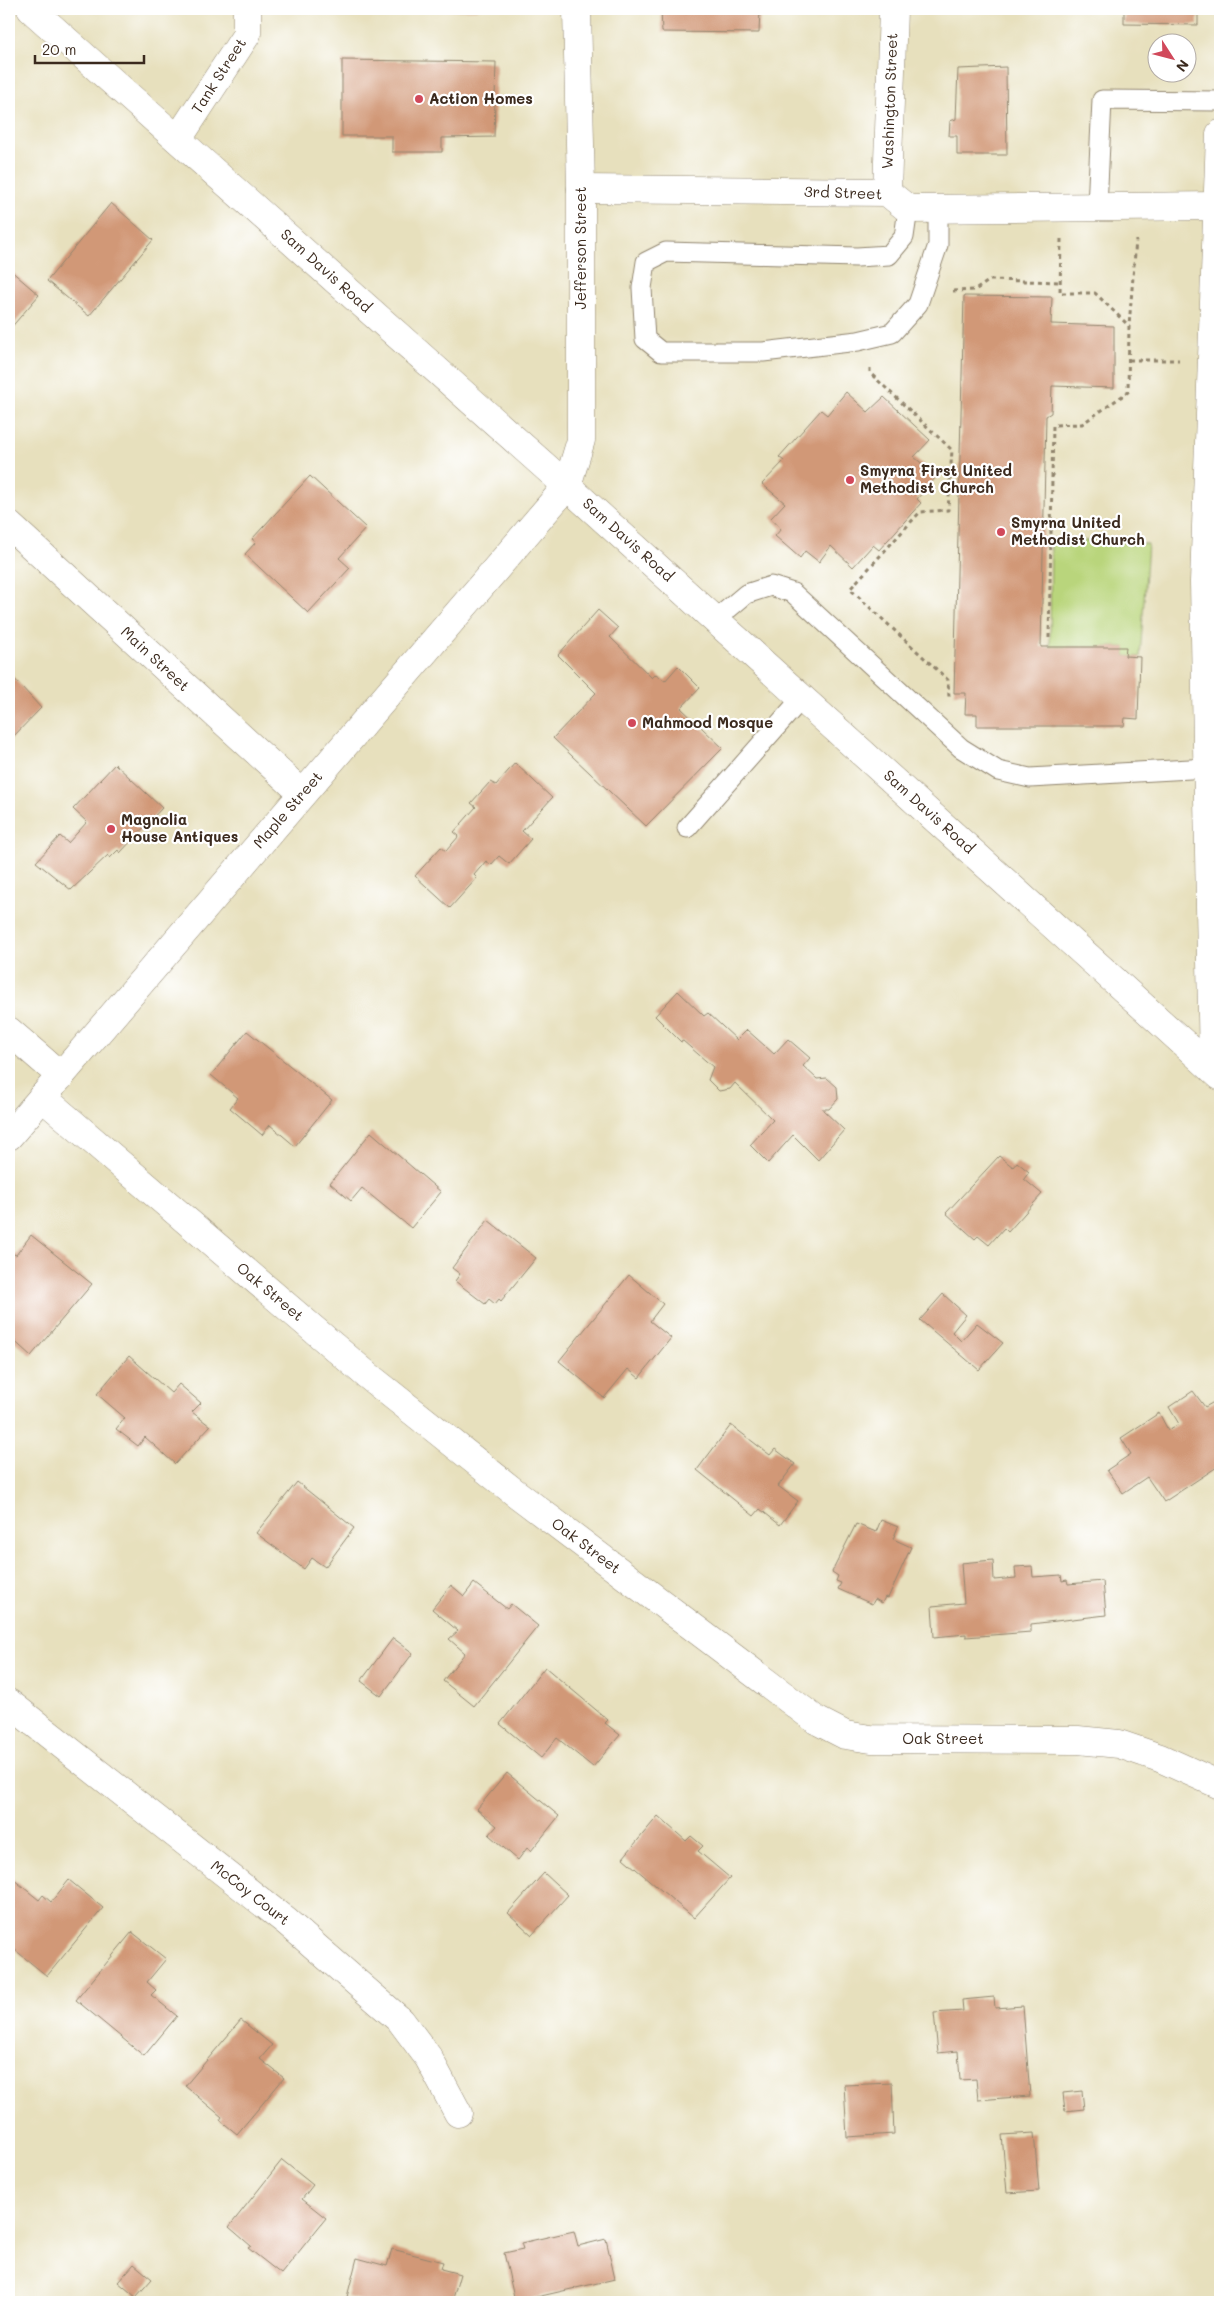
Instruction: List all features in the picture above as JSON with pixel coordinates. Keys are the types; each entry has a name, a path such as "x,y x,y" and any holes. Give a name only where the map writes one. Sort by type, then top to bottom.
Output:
{"street":[{"name":"Sam Davis Road","path":"31,9 567,486 1217,1072"},
{"name":"Tank Street","path":"178,139 247,34 248,9"},
{"name":"Jefferson Street","path":"567,486 581,440 581,189 577,9"},
{"name":"Washington Street","path":"887,192 893,9"},
{"path":"1217,1072 1208,768 1212,582 1212,361 1219,206 1220,134"},
{"name":"3rd Street","path":"581,189 887,192 908,209"},
{"path":"908,209 1219,206"},
{"name":"Maple Street","path":"9,1136 567,486"},
{"name":"Main Street","path":"9,524 302,793"},
{"path":"9,1031 61,1076"},
{"name":"Oak Street","path":"42,1097 367,1375 513,1490 816,1720 845,1735 871,1739 1078,1740 1119,1744 1160,1758 1220,1785"},
{"name":"McCoy Court","path":"9,1703 287,1922 401,2021 428,2057 458,2113"}],"lane":[{"path":"1097,207 1102,100 1220,100"},
{"path":"908,209 904,237 889,255 847,256 666,252 646,262 642,288 645,339 661,352 763,352 858,341 892,333 918,304 938,245 938,208"},
{"path":"715,620 746,594 771,586 793,593 961,748 998,771 1030,778 1208,768"},
{"path":"687,828 802,698"}],"path":[{"path":"1049,638 1053,425 1082,424 1128,392 1129,326 1138,207"},
{"path":"1062,208 1060,293 1095,293 1129,326"},
{"path":"922,292 975,290 990,280 1060,282"},
{"path":"875,337 870,373 952,450 948,510 920,512 850,589 948,680 951,738"},
{"path":"1129,360 1212,361"}],"green space":[{"path":"1051,539 1148,544 1140,657 1125,656 1125,647 1050,647"}],"building":[{"path":"347,9 477,9 477,10 347,11"},
{"path":"661,9 760,9 759,33 662,32"},
{"path":"1124,9 1198,9 1198,25 1124,24"},
{"name":"Action Homes","path":"342,60 496,62 494,137 442,138 442,152 392,152 392,136 342,136"},
{"path":"1006,67 1007,155 957,155 957,136 949,136 950,121 956,119 958,69"},
{"path":"111,203 153,240 89,316 47,281"},
{"path":"9,269 39,295 9,330"},
{"name":"Smyrna United Methodist Church","path":"964,296 1052,297 1051,324 1114,326 1114,388 1052,386 1051,413 1046,416 1041,647 1126,647 1125,656 1140,657 1138,719 1125,718 1124,726 977,726 977,714 965,714 966,693 954,693"},
{"name":"Smyrna First United Methodist Church","path":"846,392 868,412 884,397 930,440 914,457 937,476 917,499 921,503 879,550 873,545 853,567 831,546 819,562 805,551 800,558 775,536 781,529 771,518 785,503 762,484 784,461 779,457 821,410 827,415"},
{"path":"310,476 366,528 339,558 350,568 308,613 245,554 256,542 252,539"},
{"name":"Mahmood Mosque","path":"598,610 618,628 610,637 652,678 656,674 665,681 678,666 700,688 681,708 723,748 646,826 553,738 596,693 558,655"},
{"path":"11,675 41,708 9,741 9,677"},
{"path":"515,763 552,798 522,831 531,839 509,864 499,856 491,865 486,861 474,875 477,878 450,908 415,876 441,847 446,851 459,836 454,832 476,807 471,803 490,782 496,785"},
{"name":"Magnolia House Antiques","path":"115,764 162,808 120,853 118,850 110,858 108,855 71,890 36,862 60,836 68,843 87,822 73,809"},
{"path":"678,991 704,1016 708,1013 737,1040 747,1030 774,1054 788,1039 810,1058 803,1066 817,1079 827,1078 837,1087 838,1099 829,1109 822,1109 844,1130 818,1160 793,1135 768,1163 750,1145 773,1120 735,1083 730,1089 719,1091 708,1080 713,1067 683,1041 681,1042 655,1016"},
{"path":"247,1031 332,1100 295,1146 270,1125 262,1135 230,1108 238,1098 211,1075"},
{"path":"371,1132 441,1192 411,1228 362,1188 351,1201 330,1183"},
{"path":"999,1156 1013,1167 1017,1162 1029,1172 1024,1179 1042,1194 1008,1232 1004,1228 989,1245 978,1236 975,1239 946,1213"},
{"path":"488,1220 536,1258 501,1301 499,1299 495,1304 489,1299 485,1304 455,1281 460,1274 452,1268"},
{"path":"31,1235 92,1284 31,1356 9,1336 9,1252 16,1255"},
{"path":"629,1275 663,1304 650,1321 671,1338 639,1378 628,1369 604,1398 559,1361"},
{"path":"943,1294 966,1315 952,1332 961,1341 977,1323 1003,1343 979,1370 920,1320"},
{"path":"129,1356 171,1393 179,1384 201,1403 192,1412 210,1426 175,1464 145,1437 138,1446 116,1429 125,1418 97,1394"},
{"path":"1193,1391 1205,1407 1219,1399 1220,1401 1220,1465 1164,1502 1147,1477 1123,1493 1107,1470 1131,1454 1121,1438 1159,1413 1168,1430 1179,1424 1169,1407"},
{"path":"731,1425 770,1455 775,1449 795,1464 778,1486 798,1501 780,1525 760,1509 754,1516 697,1470"},
{"path":"297,1482 354,1528 325,1567 312,1558 304,1569 256,1533"},
{"path":"881,1520 898,1527 893,1539 911,1547 888,1598 885,1597 882,1603 875,1599 872,1604 838,1589 841,1583 836,1581 838,1576 832,1572 856,1524 876,1532"},
{"path":"993,1560 994,1580 1016,1578 1015,1567 1032,1566 1033,1577 1061,1575 1062,1581 1067,1580 1068,1584 1103,1581 1106,1615 1031,1624 1031,1632 966,1637 966,1634 934,1637 932,1606 964,1603 961,1563"},
{"path":"474,1583 507,1609 511,1604 538,1626 474,1706 443,1681 465,1653 449,1639 458,1631 432,1609 451,1585 464,1596"},
{"path":"393,1638 413,1653 381,1696 361,1681"},
{"path":"545,1667 608,1720 605,1723 620,1735 593,1767 557,1738 541,1758 500,1724"},
{"path":"507,1773 559,1816 531,1851 527,1848 518,1860 489,1835 497,1826 477,1809"},
{"path":"658,1816 686,1841 691,1836 703,1846 698,1851 730,1878 694,1918 623,1858"},
{"path":"544,1873 568,1895 532,1935 508,1913"},
{"path":"13,1879 39,1900 43,1895 51,1902 69,1880 103,1908 47,1976 9,1945 9,1883"},
{"path":"132,1932 166,1959 147,1982 156,1990 151,1995 177,2016 144,2056 76,2000"},
{"path":"1220,1990 1220,2013 1215,2012"},
{"path":"994,1997 995,2008 1023,2006 1030,2096 978,2100 976,2079 960,2080 958,2051 938,2053 934,2013 963,2011 962,2000"},
{"path":"241,2020 272,2045 260,2059 284,2078 237,2134 220,2120 222,2117 185,2086"},
{"path":"892,2083 894,2134 847,2137 844,2085"},
{"path":"1082,2091 1084,2109 1065,2111 1063,2093"},
{"path":"1034,2133 1039,2191 1007,2193 1002,2135"},
{"path":"282,2160 313,2185 302,2199 326,2218 281,2274 248,2248 251,2246 229,2227"},
{"path":"574,2231 578,2246 606,2239 615,2279 515,2302 504,2253 523,2249 521,2243"},
{"path":"392,2249 443,2262 441,2269 460,2274 452,2302 369,2302 347,2297 357,2258 387,2266"},
{"path":"134,2264 152,2279 136,2297 118,2282"}],"place":[{"name":"Action Homes","path":"419,99"},
{"name":"Smyrna First United Methodist Church","path":"850,480"},
{"name":"Smyrna United Methodist Church","path":"1001,532"},
{"name":"Mahmood Mosque","path":"632,723"},
{"name":"Magnolia House Antiques","path":"111,829"}]}
